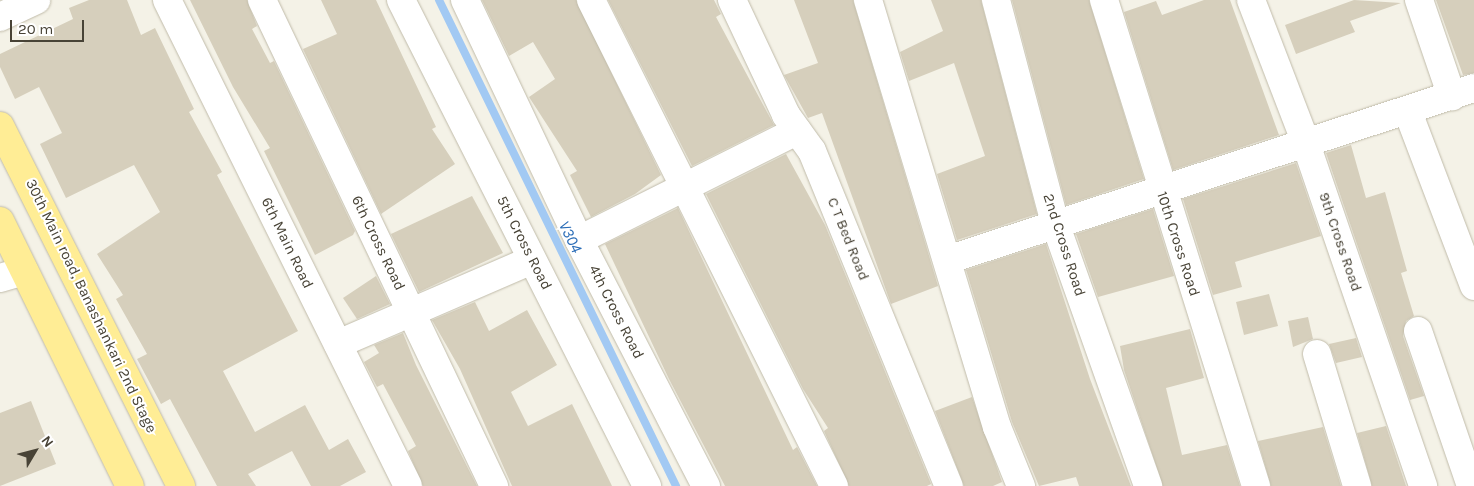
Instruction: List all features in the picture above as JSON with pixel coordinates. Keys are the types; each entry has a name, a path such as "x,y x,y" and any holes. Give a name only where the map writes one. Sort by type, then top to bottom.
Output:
{"main road":[{"name":"30th Main road, Banashankari 2nd Stage","path":"0,126 181,486"},
{"path":"0,221 12,275 130,486"}],"street":[{"path":"0,17 36,0"},
{"name":"6th Main Road","path":"166,0 408,486"},
{"name":"6th Cross Road","path":"262,0 494,486"},
{"name":"5th Cross Road","path":"401,0 647,486"},
{"name":"4th Cross Road","path":"465,0 579,240 706,486"},
{"path":"591,0 687,188 834,486"},
{"name":"C T Bed Road","path":"732,0 797,130 812,151 949,486"},
{"path":"868,0 997,427 1022,486"},
{"name":"2nd Cross Road","path":"996,0 1055,223 1148,486"},
{"name":"10th Cross Road","path":"1104,0 1161,194 1256,486"},
{"name":"9th Cross Road","path":"1251,0 1305,141 1423,486"},
{"path":"948,260 1055,223 1161,194 1305,141 1408,112 1463,93 1419,0"},
{"path":"1408,112 1474,286"},
{"path":"579,240 687,188 797,130"},
{"path":"338,344 532,260"},
{"path":"1418,331 1472,486"},
{"path":"1317,354 1357,486"}],"building":[{"path":"89,0 127,0 141,35 155,28 194,109 189,112 222,172 217,175 298,331 223,371 255,432 305,405 329,450 348,439 366,472 340,486 311,486 292,451 248,474 256,486 217,486 170,399 161,404 137,359 147,354 116,299 123,295 97,254 160,212 134,165 66,198 40,144 62,133 39,87 15,99 0,67 0,54 73,19 69,8"},
{"path":"190,0 247,0 257,26 252,29 270,63 274,61 355,231 353,235 315,255 264,151 270,148 233,87"},
{"path":"321,0 376,0 436,127 432,129 455,164 381,214 303,49 337,34"},
{"path":"482,0 576,0 661,175 635,194 591,217 570,175 577,171 529,97 555,79 533,42 509,56"},
{"path":"608,0 714,0 721,14 716,17 774,125 692,166"},
{"path":"794,0 853,0 938,286 891,304 822,113 808,118 784,75 818,63"},
{"path":"931,0 981,0 1037,214 957,240 937,174 985,156 954,63 909,81 900,52 943,31"},
{"path":"1012,0 1089,0 1144,179 1066,205"},
{"path":"1204,0 1230,0 1279,135 1173,170 1124,12 1156,1 1162,15"},
{"path":"1354,0 1401,3 1350,21 1355,32 1296,54 1285,25"},
{"path":"1436,0 1474,0 1474,73 1463,75"},
{"path":"1351,145 1366,198 1385,192 1407,271 1401,273 1414,316 1406,321 1403,336 1424,396 1410,400 1326,153"},
{"path":"786,154 825,225 931,484 927,486 849,486 824,431 828,428 803,389 706,194"},
{"path":"1296,163 1321,236 1235,262 1242,287 1213,295 1183,199"},
{"path":"472,196 503,253 419,292 391,234"},
{"path":"678,208 793,450 797,447 817,486 725,486 669,379 605,244"},
{"path":"1153,209 1174,276 1098,297 1076,234"},
{"path":"1046,244 1090,379 1131,486 1079,486 1076,477 1039,486 1012,422 966,270"},
{"path":"376,276 390,304 357,319 343,298"},
{"path":"1269,294 1278,326 1244,335 1236,302"},
{"path":"475,302 489,331 527,310 557,365 511,392 528,426 572,404 612,486 512,486 460,369 432,320"},
{"path":"1308,317 1313,339 1293,347 1288,321"},
{"path":"1190,329 1204,378 1166,388 1182,455 1227,445 1240,486 1163,486 1124,370 1120,346"},
{"path":"403,333 416,365 477,486 423,486 408,451 416,446 383,384 377,387 364,362 379,353 374,345"},
{"path":"1356,338 1362,357 1336,363 1329,344"},
{"path":"972,397 1002,482 993,486 964,486 935,411"},
{"path":"31,401 56,464 0,486 0,413"},
{"path":"1386,426 1406,486 1372,486 1357,433"},
{"path":"1323,427 1341,486 1271,486 1258,441"}],"waterway":[{"name":"V304","path":"439,0 676,486"}]}
